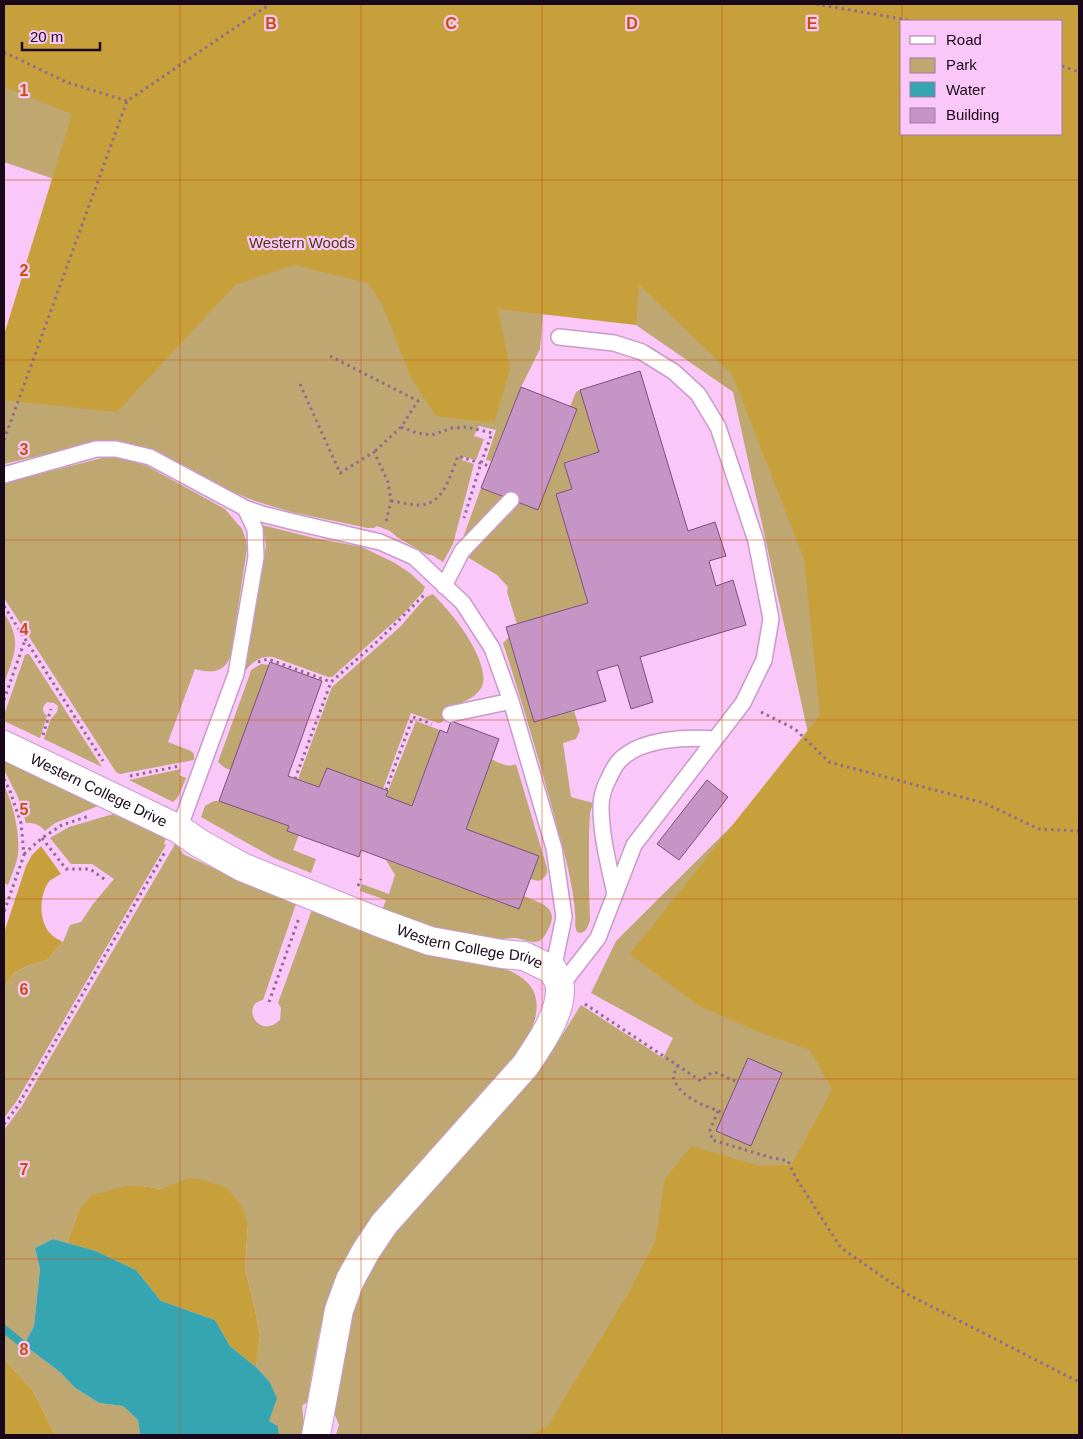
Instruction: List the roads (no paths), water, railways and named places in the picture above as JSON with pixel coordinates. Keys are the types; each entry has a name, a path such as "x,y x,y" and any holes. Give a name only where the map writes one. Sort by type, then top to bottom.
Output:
{"street":[{"name":"Western College Drive","path":"4,745 179,829 199,843 242,867 430,941 524,956 556,978"},
{"path":"318,1422 338,1310 350,1280 384,1224 525,1066 544,1037 556,1012 556,978"}],"lane":[{"path":"556,978 598,938 634,845 743,703 764,660 771,619 756,541 718,427 698,394 674,372 642,352 614,343 559,337"},
{"path":"4,475 96,450 116,449 150,457 245,508 262,514 380,542 414,557 463,603 492,648 511,701 554,848 564,917 556,978"},
{"path":"441,583 462,550 511,500"},
{"path":"179,829 236,674 256,557 255,529 245,508"},
{"path":"450,714 511,701"},
{"path":"615,895 602,828 601,805 605,785 614,767 632,750 647,745 675,739 715,739"}],"water":[{"path":"53,1239 96,1251 136,1270 161,1301 215,1320 230,1346 256,1367 269,1381 277,1398 269,1421 278,1426 279,1435 140,1435 138,1420 123,1406 99,1403 74,1387 60,1372 24,1345 34,1326 40,1269 35,1248"}],"waterway":[{"path":"4,1329 24,1345"}],"park label":[{"name":"Western Woods","path":"302,243"}]}
